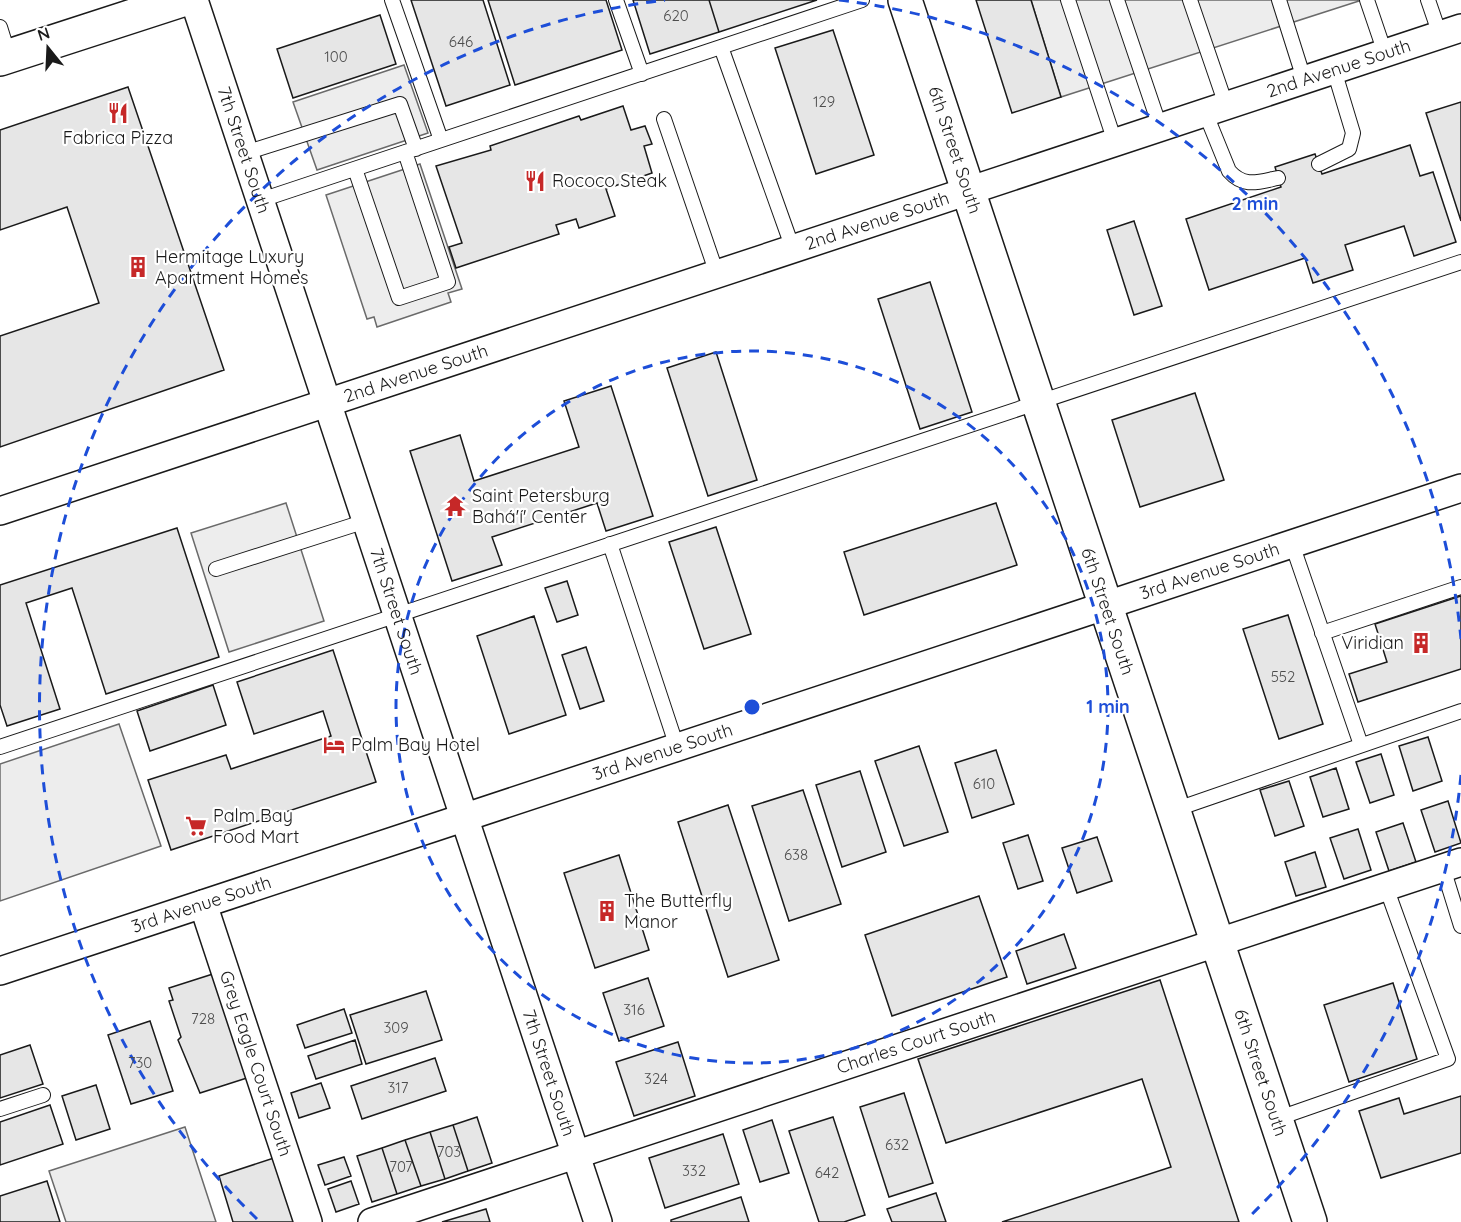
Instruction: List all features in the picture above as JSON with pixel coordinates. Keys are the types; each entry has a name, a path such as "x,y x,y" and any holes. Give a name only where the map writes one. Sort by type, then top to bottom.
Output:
{"street":[{"path":"3,47 182,0"},
{"name":"7th Street South","path":"194,0 598,1222"},
{"name":"6th Street South","path":"905,0 1310,1222"},
{"name":"2nd Avenue South","path":"0,511 1450,31"},
{"name":"3rd Avenue South","path":"0,971 1461,488"},
{"name":"Charles Court South","path":"372,1222 1452,865"},
{"name":"Grey Eagle Court South","path":"203,904 308,1222"}],"lane":[{"path":"392,0 441,140"},
{"path":"616,0 642,74"},
{"path":"261,200 862,0"},
{"path":"1068,0 1115,142"},
{"path":"1117,0 1160,127"},
{"path":"1190,0 1230,171 1244,183 1252,184 1278,178"},
{"path":"1279,0 1305,80"},
{"path":"1367,0 1385,53"},
{"path":"1428,0 1450,31"},
{"path":"769,16 774,30"},
{"path":"721,47 793,249"},
{"path":"1319,164 1349,149 1353,133 1334,70"},
{"path":"245,153 400,104 410,150 448,282 399,298 355,169"},
{"path":"664,119 717,274"},
{"path":"0,747 1461,262"},
{"path":"216,569 366,520"},
{"path":"610,544 677,747"},
{"path":"1292,544 1361,746"},
{"path":"1322,633 1461,587"},
{"path":"1174,810 1461,711"},
{"path":"1452,865 1461,926"},
{"path":"1276,1119 1448,1059 1386,887"},
{"path":"0,1109 43,1095"}],"shaded area":[{"path":"1031,0 1362,0 1061,97"},
{"path":"404,65 428,133 317,170 293,102"},
{"path":"420,164 462,289 448,293 451,302 377,327 374,317 367,319 326,195"},
{"path":"286,503 324,621 229,652 191,533"},
{"path":"119,724 161,846 0,901 0,764"},
{"path":"185,1127 216,1222 66,1222 49,1171"}],"building":[{"path":"411,0 483,0 510,85 446,106"},
{"path":"488,0 606,0 622,50 515,85"},
{"path":"633,0 709,0 719,32 650,54"},
{"path":"709,0 817,0 719,32"},
{"path":"976,0 1031,0 1061,97 1012,113"},
{"path":"380,15 396,64 293,98 277,49"},
{"path":"833,30 874,155 816,174 775,48"},
{"name":"Hermitage Luxury Apartment Homes","path":"128,87 224,370 0,447 0,336 99,303 67,207 0,230 0,130"},
{"path":"1461,102 1461,221 1426,113"},
{"name":"Rococo Steak","path":"623,106 631,130 645,126 652,144 644,146 652,173 606,189 615,216 579,228 576,219 556,225 559,234 456,268 449,247 462,243 436,166 491,150 490,146 579,116 581,120"},
{"path":"1410,145 1420,176 1433,172 1456,242 1414,256 1404,226 1345,245 1353,270 1313,283 1305,258 1209,290 1186,219 1281,187 1275,167 1315,154 1322,174"},
{"path":"1134,221 1162,306 1134,315 1107,230"},
{"path":"930,282 972,412 920,429 878,299"},
{"path":"716,352 757,480 708,496 667,368"},
{"path":"611,386 653,516 606,531 597,503 492,537 502,565 452,581 410,451 460,435 474,481 579,447 564,401"},
{"path":"1195,393 1224,480 1140,507 1112,420"},
{"path":"996,503 1017,565 864,615 844,552"},
{"path":"716,527 751,634 704,649 669,542"},
{"path":"177,528 219,657 106,694 72,588 26,603 60,709 7,726 0,705 0,585"},
{"path":"567,581 578,615 557,622 545,588"},
{"name":"Viridian","path":"1461,596 1461,669 1358,702 1349,674 1387,662 1375,624"},
{"path":"1288,615 1323,724 1279,739 1243,629"},
{"path":"534,616 566,715 509,734 477,636"},
{"path":"586,647 604,701 580,709 562,655"},
{"name":"Palm Bay Hotel","path":"333,650 376,782 171,850 148,780 226,755 231,769 331,736 323,711 254,734 237,682"},
{"path":"213,685 226,725 150,751 137,711"},
{"path":"1428,737 1442,781 1413,791 1399,746"},
{"path":"919,746 948,832 904,846 875,761"},
{"path":"996,750 1014,804 972,818 955,763"},
{"path":"1381,754 1394,795 1370,803 1356,762"},
{"path":"1336,768 1349,809 1323,817 1310,777"},
{"path":"860,771 886,852 842,867 816,785"},
{"path":"1289,781 1304,826 1275,836 1260,790"},
{"path":"803,790 841,904 789,921 752,806"},
{"path":"1448,801 1461,843 1435,852 1421,810"},
{"path":"728,805 779,960 728,977 678,822"},
{"path":"1403,823 1416,862 1389,871 1376,832"},
{"path":"1358,829 1371,870 1344,879 1330,838"},
{"path":"1028,835 1043,881 1018,889 1003,843"},
{"path":"1097,837 1112,881 1077,893 1062,848"},
{"path":"1315,852 1326,887 1296,896 1285,862"},
{"name":"The Butterfly Manor","path":"619,855 649,950 595,968 564,873"},
{"path":"979,896 1007,977 892,1016 865,935"},
{"path":"1064,934 1076,968 1027,984 1016,951"},
{"path":"216,973 250,1077 200,1093 178,1040 181,1037 169,1001 173,1000 169,988"},
{"path":"648,978 664,1026 619,1041 603,993"},
{"path":"1160,980 1239,1222 1002,1222 1171,1167 1142,1079 946,1143 918,1059"},
{"path":"1393,983 1417,1059 1349,1082 1324,1005"},
{"path":"426,991 442,1040 366,1064 350,1015"},
{"path":"344,1009 352,1033 305,1048 297,1025"},
{"path":"150,1021 173,1091 131,1104 108,1035"},
{"path":"355,1040 362,1064 316,1079 308,1056"},
{"path":"678,1042 695,1096 634,1116 616,1062"},
{"path":"30,1045 43,1084 0,1098 0,1055"},
{"path":"435,1058 446,1091 362,1119 351,1086"},
{"path":"321,1083 330,1108 299,1118 291,1093"},
{"path":"96,1085 110,1129 76,1140 62,1096"},
{"path":"904,1093 933,1183 889,1197 860,1107"},
{"path":"1461,1096 1461,1153 1381,1178 1359,1111 1399,1098 1404,1114"},
{"path":"50,1105 63,1144 0,1165 0,1122"},
{"path":"477,1117 492,1163 468,1171 453,1125"},
{"path":"833,1117 865,1215 844,1222 819,1222 789,1131"},
{"path":"772,1120 789,1173 760,1182 743,1130"},
{"path":"453,1125 468,1171 445,1179 430,1132"},
{"path":"430,1132 445,1179 421,1186 405,1140"},
{"path":"723,1134 739,1184 665,1208 649,1158"},
{"path":"405,1140 421,1186 397,1194 382,1148"},
{"path":"382,1148 397,1194 372,1202 357,1156"},
{"path":"280,1156 301,1222 233,1222 219,1176"},
{"path":"344,1157 351,1176 325,1185 318,1165"},
{"path":"47,1181 60,1222 0,1222 0,1196"},
{"path":"351,1181 359,1204 336,1212 328,1189"},
{"path":"936,1193 946,1222 892,1222 887,1209"},
{"path":"741,1197 749,1222 671,1222 671,1220"},
{"path":"486,1209 490,1222 442,1222"}],"place":[{"name":"Fabrica Pizza","path":"118,113"},
{"name":"Rococo Steak","path":"535,181"},
{"name":"Hermitage Luxury Apartment Homes","path":"138,267"},
{"name":"Saint Petersburg Bahá'í' Center","path":"455,506"},
{"name":"Viridian","path":"1421,643"},
{"name":"Palm Bay Hotel","path":"334,745"},
{"name":"Palm Bay Food Mart","path":"196,826"},
{"name":"The Butterfly Manor","path":"607,911"}]}
